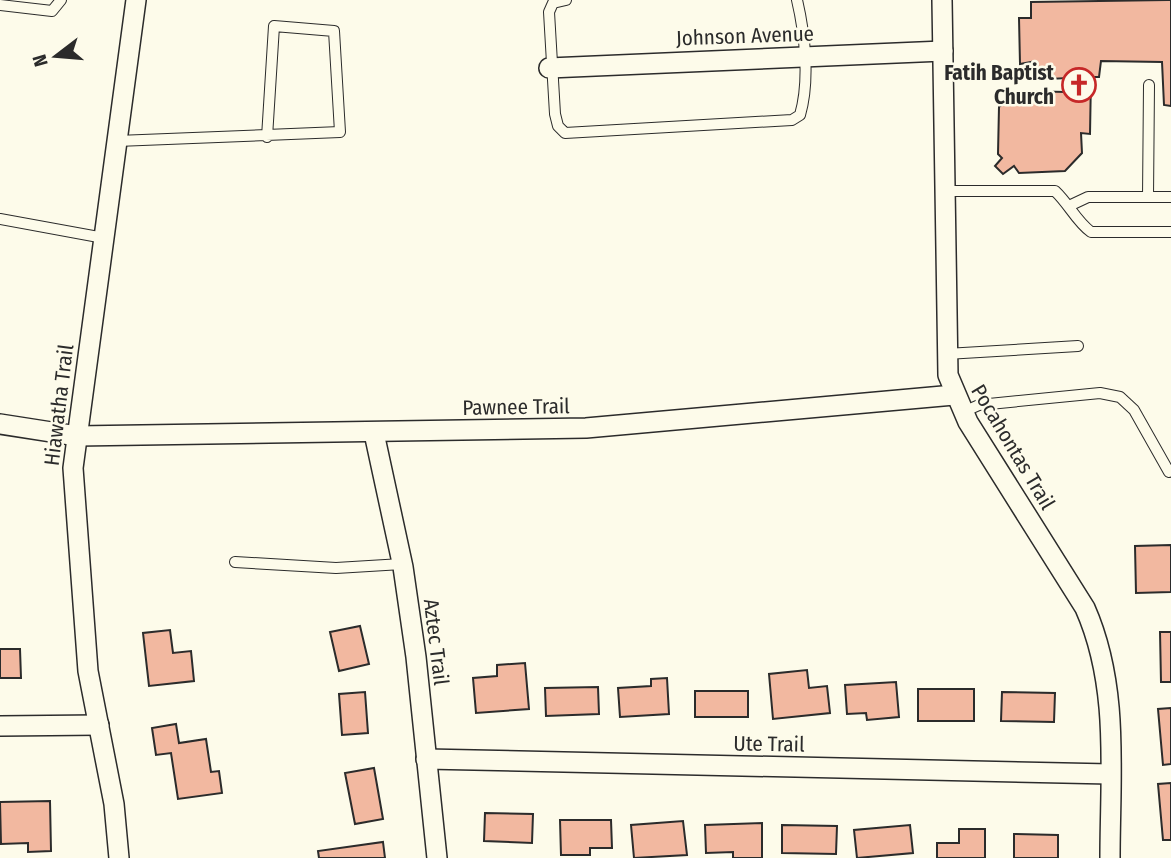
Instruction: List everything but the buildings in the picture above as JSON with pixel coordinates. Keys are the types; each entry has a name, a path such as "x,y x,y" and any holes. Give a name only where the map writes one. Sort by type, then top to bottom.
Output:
{"street":[{"name":"Hiawatha Trail","path":"119,858 114,804 81,609 73,468 135,0"},
{"name":"Pocahontas Trail","path":"942,0 946,354 959,403 1085,608 1097,635 1109,696 1110,858"},
{"name":"Johnson Avenue","path":"550,67 943,51"},
{"name":"Pawnee Trail","path":"0,424 77,436 374,433 586,428 959,403"},
{"name":"Aztec Trail","path":"374,433 402,564 437,858"},
{"path":"0,726 99,725"},
{"name":"Ute Trail","path":"426,759 1110,774"}],"lane":[{"path":"0,5 52,11 61,0"},
{"path":"566,0 553,3 550,12 550,67 558,126 565,133 764,124 792,120 800,115 803,104 804,57 797,0"},
{"path":"117,141 267,137 340,132 334,31 274,26 267,137"},
{"path":"1148,197 1149,85"},
{"path":"945,191 1055,191 1071,205 1081,225 1091,232 1171,232"},
{"path":"1071,205 1088,197 1171,197"},
{"path":"0,219 104,238"},
{"path":"946,354 1078,346"},
{"path":"959,403 979,405 1087,395 1120,397 1134,410 1169,472"},
{"path":"234,562 336,568 402,564"}],"place":[{"name":"Fatih Baptist Church","path":"1079,85"}]}
